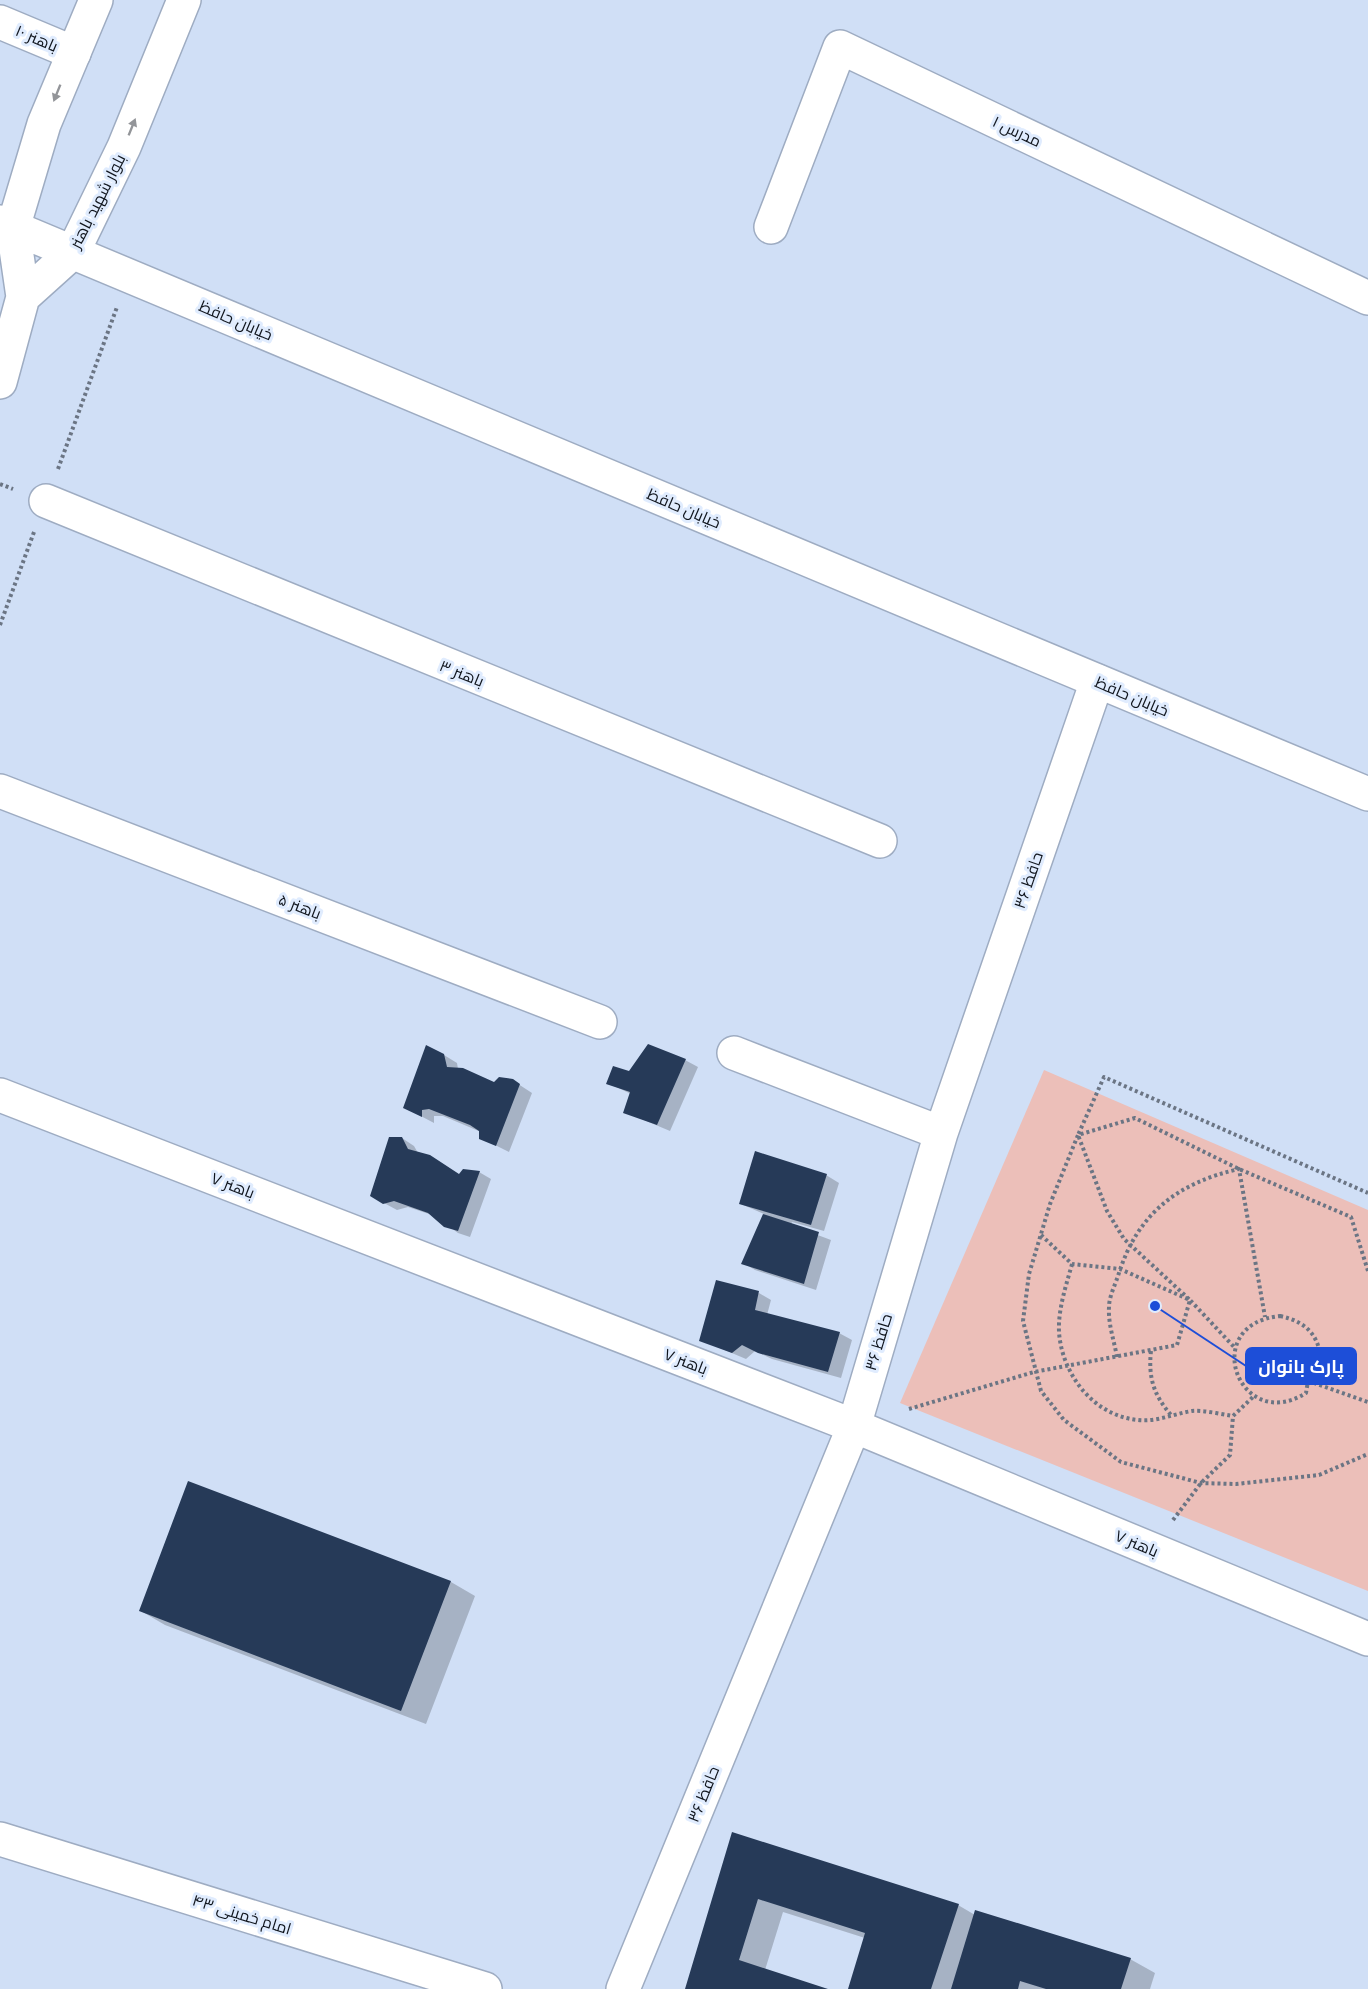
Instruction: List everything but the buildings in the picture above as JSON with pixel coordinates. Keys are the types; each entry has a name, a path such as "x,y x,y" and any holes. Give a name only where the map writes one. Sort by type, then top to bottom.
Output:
{"street":[{"path":"0,382 23,297 7,225 44,124 96,0"},
{"name":"بلوار شهید باهنر","path":"23,297 73,252 124,147 184,0"},
{"name":"باهنر ۱۰","path":"0,22 74,53"},
{"name":"مدرس ۱","path":"771,226 840,47 1368,298"},
{"name":"خیابان حافظ","path":"7,225 1368,794"},
{"name":"باهنر ۳","path":"46,501 880,842"},
{"name":"حافظ ۳۶","path":"623,1989 854,1426 941,1132 1097,681"},
{"name":"باهنر ۵","path":"0,790 600,1022"},
{"path":"734,1053 941,1132"},
{"name":"باهنر ۷","path":"0,1095 854,1426 1368,1639"},
{"name":"امام خمینی ۴۳","path":"0,1839 485,1989"}],"path":[{"path":"0,626 128,276"},
{"path":"1368,1193 1104,1077 1063,1166 1029,1274 1023,1321 1034,1372 1041,1391 1064,1420 1121,1462 1200,1483 1236,1484 1319,1474 1368,1454"},
{"path":"1078,1135 1135,1118 1239,1169 1351,1217 1368,1271"},
{"path":"1078,1135 1107,1210 1129,1246 1190,1300 1235,1348"},
{"path":"1117,1357 1109,1305 1129,1246 1144,1222 1164,1202 1186,1186 1212,1175 1239,1169"},
{"path":"1239,1169 1264,1317"},
{"path":"1041,1234 1072,1264 1120,1269 1190,1300"},
{"path":"1072,1264 1060,1314 1059,1333 1068,1366 1077,1384 1093,1402 1117,1416 1138,1420 1194,1411 1233,1416"},
{"path":"854,1426 1034,1372 1177,1346 1190,1300"},
{"path":"1280,1316 1294,1319 1307,1327 1317,1339 1322,1353 1321,1369 1308,1381 1306,1393 1294,1400 1281,1403 1267,1402 1254,1396 1236,1375 1235,1348 1241,1335 1251,1324 1264,1317 1280,1316"},
{"path":"1151,1351 1149,1368 1152,1386 1160,1403 1173,1416"},
{"path":"1308,1381 1368,1402"},
{"path":"1151,1549 1200,1483 1230,1455 1233,1416 1254,1396"}],"shaded area":[{"path":"1044,1070 1368,1210 1368,1591 900,1403"}],"place":[{"name":"پارک بانوان","path":"1155,1306"}]}
